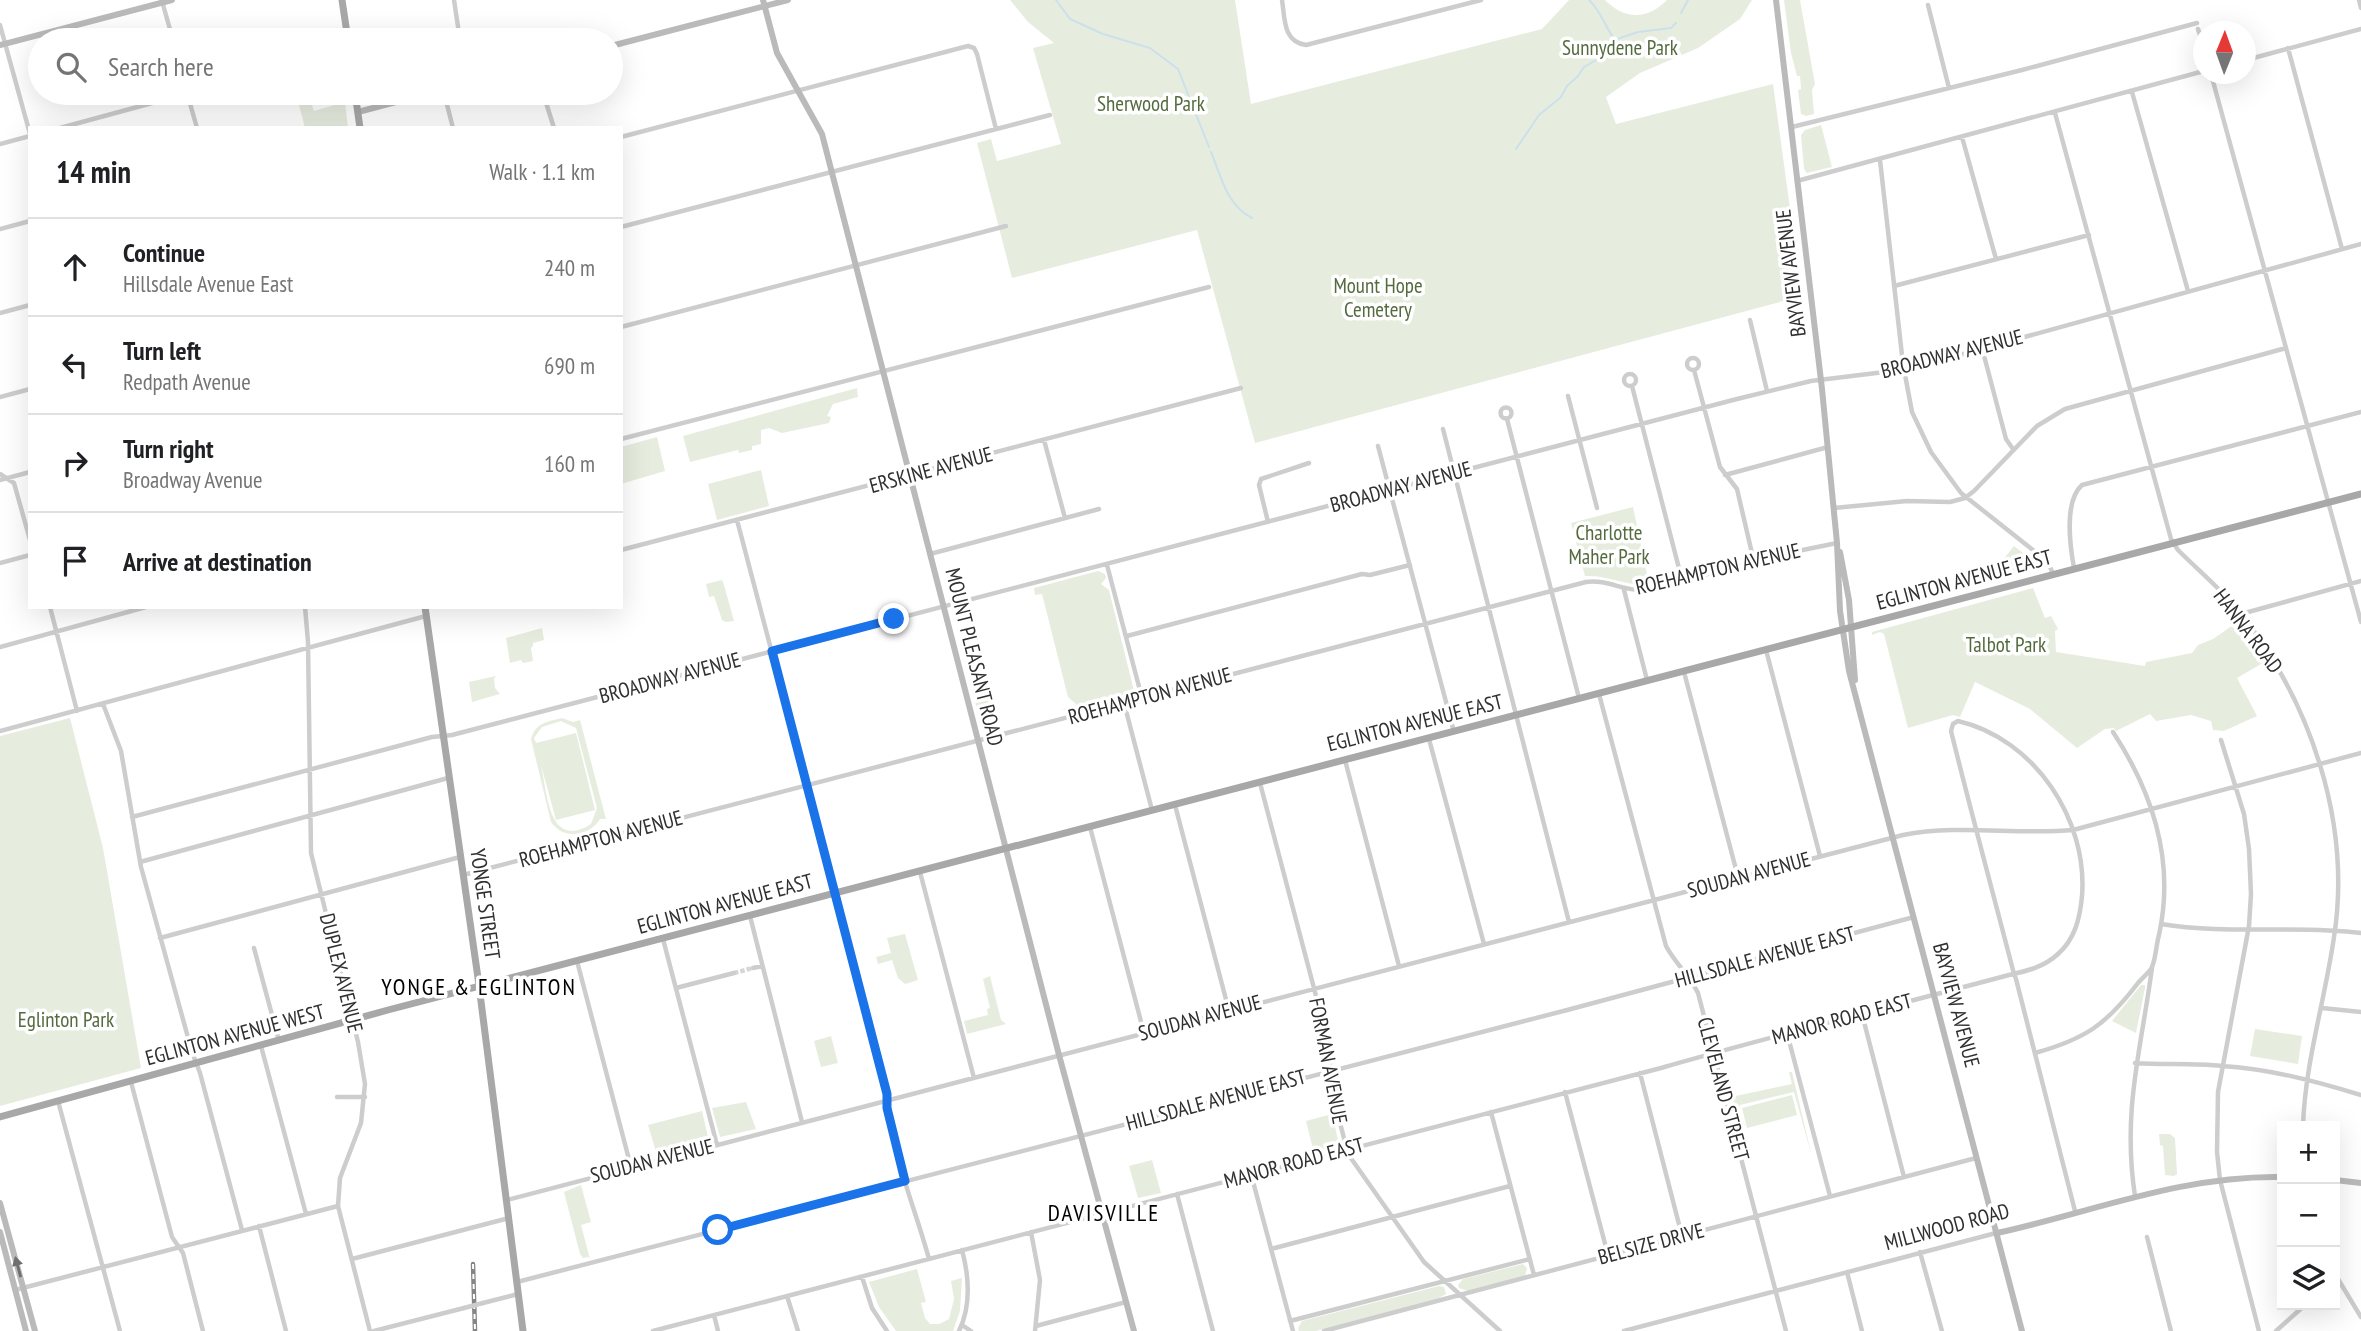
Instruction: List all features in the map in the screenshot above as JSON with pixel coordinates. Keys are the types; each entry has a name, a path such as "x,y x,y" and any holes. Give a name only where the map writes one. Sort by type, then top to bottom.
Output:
{"main road":[{"path":"64,28 172,0"},
{"path":"342,0 346,28"},
{"path":"623,44 764,3 788,0"},
{"name":"BAYVIEW AVENUE","path":"1776,0 1837,543 1849,600 1847,629 1855,688 2022,1331"},
{"name":"MOUNT PLEASANT ROAD","path":"764,3 777,53 821,128 1059,1055 1134,1331"},
{"path":"2,45 28,38"},
{"path":"357,105 360,126"},
{"path":"358,112 385,105"},
{"name":"EGLINTON AVENUE EAST","path":"479,987 2361,494"},
{"name":"YONGE STREET","path":"425,609 479,987 523,1331"},
{"name":"EGLINTON AVENUE WEST","path":"0,1117 479,987"},
{"name":"MILLWOOD ROAD","path":"1997,1233 2177,1186 2220,1180 2277,1177"},
{"path":"2340,1181 2361,1183"},
{"path":"0,1203 35,1331"},
{"path":"0,1232 26,1331"}],"street":[{"path":"454,0 458,28"},
{"path":"1282,0 1288,33 1299,44 1306,45 1457,3 1481,0"},
{"path":"2359,0 2361,8"},
{"path":"162,1 170,28"},
{"path":"1928,5 1949,88"},
{"path":"0,25 2,45 28,129"},
{"path":"1792,127 2193,27"},
{"path":"2256,57 2361,29"},
{"path":"623,136 968,46 974,48 996,129"},
{"path":"2288,48 2342,249"},
{"path":"1797,181 2193,74"},
{"path":"2214,84 2361,622"},
{"path":"2132,92 2188,291"},
{"path":"68,126 144,105"},
{"path":"191,105 196,126"},
{"path":"447,105 452,126"},
{"path":"547,105 553,126"},
{"name":"HANNA ROAD","path":"2055,113 2173,544 2241,614 2278,667 2304,720 2329,799 2337,849 2339,892 2304,1121"},
{"path":"623,226 1050,115"},
{"path":"0,144 28,136"},
{"path":"1962,137 1996,259"},
{"path":"1880,160 1904,370 1912,412 1931,452 1965,498 2049,562 2053,574"},
{"path":"0,229 28,222"},
{"path":"623,326 1006,226"},
{"path":"1894,286 2089,235"},
{"name":"BROADWAY AVENUE","path":"132,817 1767,391 1820,380 1904,370 2361,244"},
{"path":"623,438 1209,287"},
{"path":"0,313 28,306"},
{"path":"1750,320 1767,391"},
{"path":"1982,348 2006,439 2014,449"},
{"path":"1834,508 1907,501 1950,502 1965,498 2048,418 2083,403 2286,348"},
{"path":"1694,370 1720,467 1737,489 1754,562"},
{"path":"1632,386 1682,580"},
{"name":"ERSKINE AVENUE","path":"623,549 1241,388"},
{"path":"0,397 28,390"},
{"path":"1568,397 1597,508"},
{"path":"2074,569 2070,526 2072,504 2076,492 2087,483 2361,412"},
{"path":"1507,419 1579,698"},
{"path":"1443,429 1569,922"},
{"path":"1044,440 1065,518"},
{"path":"1378,446 1454,732"},
{"path":"1725,475 1828,447"},
{"path":"1268,522 1259,485 1261,479 1309,463"},
{"path":"0,480 28,473"},
{"path":"0,474 14,483 28,533"},
{"path":"929,554 1099,509"},
{"path":"737,520 835,893 887,1100 891,1128 929,1259"},
{"name":"ROEHAMPTON AVENUE","path":"463,875 1553,591 1595,581 1612,583 1624,590 1646,590 1837,543"},
{"path":"0,563 28,556"},
{"path":"1107,565 1142,698"},
{"path":"1127,636 1362,574 1370,575 1410,565"},
{"path":"2241,614 2361,581"},
{"path":"1624,590 1647,681"},
{"path":"50,609 77,711"},
{"path":"0,647 139,609"},
{"name":"DUPLEX AVENUE","path":"305,609 311,853 363,1064 365,1097 361,1123 340,1178 338,1206 372,1331"},
{"path":"0,731 426,616"},
{"path":"1766,650 1820,856"},
{"path":"1684,671 1738,877"},
{"name":"CLEVELAND STREET","path":"1599,693 1666,946 1698,993 1786,1331"},
{"path":"1125,702 1152,810"},
{"path":"103,704 121,751 140,862 242,1230"},
{"name":"MANOR ROAD EAST","path":"653,1331 2041,966 2060,953 2078,922 2082,874 2073,830 2057,795 2040,772 2019,752 1967,723 1956,722 1951,731 1977,829"},
{"path":"2113,732 2136,770 2152,810 2163,861 2164,880 2161,924 2135,1063 2130,1130 2135,1196"},
{"path":"1429,739 1484,944"},
{"path":"2221,740 2244,814 2251,894 2248,930 2216,1116 2220,1180 2259,1331"},
{"name":"SOUDAN AVENUE","path":"507,1200 1894,837 1938,829 2044,832 2073,830 2361,753"},
{"path":"1344,760 1399,966"},
{"path":"140,862 448,778"},
{"name":"FORMAN AVENUE","path":"1260,782 1325,1030 1337,1111 1346,1149 1391,1218 1424,1262 1500,1331"},
{"path":"1175,804 1229,1010"},
{"path":"1089,827 1144,1033"},
{"path":"1977,829 2075,1211"},
{"path":"160,938 460,858"},
{"path":"920,872 974,1078"},
{"path":"750,916 803,1122"},
{"name":"HILLSDALE AVENUE EAST","path":"517,1282 1915,917"},
{"path":"2161,924 2200,930 2335,930 2361,933"},
{"path":"663,939 716,1145"},
{"path":"254,948 279,1042"},
{"path":"577,961 631,1167"},
{"path":"753,968 762,966"},
{"path":"2035,1053 2068,1044 2101,1024 2129,996 2152,967"},
{"path":"676,988 734,973"},
{"path":"2322,1008 2361,1012"},
{"path":"1861,1014 1904,1177"},
{"path":"1787,1033 1830,1196"},
{"path":"261,1046 306,1214"},
{"path":"2135,1063 2263,1070 2361,1095"},
{"path":"1640,1073 1682,1236"},
{"path":"131,1082 173,1237 183,1253 203,1331"},
{"path":"1565,1092 1608,1255"},
{"path":"337,1097 365,1097"},
{"path":"58,1101 120,1331"},
{"path":"1491,1112 1534,1275"},
{"name":"BELSIZE DRIVE","path":"1324,1331 1978,1158"},
{"path":"1251,1174 1293,1331"},
{"path":"1271,1249 1510,1186"},
{"path":"1177,1194 1213,1331"},
{"path":"15,1290 338,1206"},
{"path":"352,1259 509,1218"},
{"path":"259,1226 286,1331"},
{"path":"1031,1232 1040,1280 1036,1329 1126,1302"},
{"name":"MILLWOOD ROAD","path":"1624,1331 1997,1233"},
{"path":"2147,1237 2171,1331"},
{"path":"962,1250 968,1293 961,1328 971,1331"},
{"path":"1920,1252 1942,1331"},
{"path":"1290,1321 1530,1259"},
{"path":"1847,1272 1863,1331"},
{"path":"862,1277 872,1308 887,1331"},
{"path":"2340,1282 2361,1317"},
{"path":"372,1331 518,1294"},
{"path":"787,1296 798,1331"},
{"path":"2276,1331 2299,1310"},
{"path":"713,1315 718,1331"}],"green space":[{"path":"1010,0 1235,0 1251,104 1542,29 1569,0 1605,0 1620,11 1636,15 1652,11 1667,0 1752,0 1740,19 1698,48 1640,73 1606,97 1616,124 1773,84 1802,296 1255,443 1197,230 1012,278 977,143 991,139 997,161 1061,144 1033,48 1054,43 1028,22"},
{"path":"1784,0 1800,0 1815,84 1812,90 1814,114 1806,116 1801,114 1798,90 1801,89 1800,76 1797,76 1791,53"},
{"path":"299,105 312,105 314,111 345,105 348,126 304,126"},
{"path":"1821,125 1832,167 1807,173 1804,169 1801,135 1805,130"},
{"path":"857,388 858,397 833,404 827,416 831,417 829,423 782,433 769,428 761,430 761,444 752,446 752,450 739,453 738,450 690,462 683,436"},
{"path":"657,437 665,471 623,483 623,446"},
{"path":"761,470 769,506 717,520 708,484"},
{"name":"Charlotte Maher Park","path":"1633,507 1649,584 1585,576 1571,523"},
{"path":"2014,546 2039,565 2039,568 1990,582 1987,580"},
{"path":"1098,571 1105,574 1106,578 1101,584 1109,590 1134,691 1131,696 1066,712 1063,709 1077,705 1068,697 1042,594 1035,595 1034,588"},
{"path":"722,580 734,621 722,620 714,596 709,597 706,584"},
{"name":"Talbot Park","path":"2033,588 2045,618 2051,616 2058,629 2055,631 2056,652 2145,666 2146,662 2192,653 2198,645 2240,623 2268,660 2237,678 2257,716 2224,731 2213,730 2211,721 2191,715 2156,721 2150,714 2116,731 2114,728 2105,729 2077,748 2030,709 1975,682 1960,717 1953,715 1908,728 1884,634 1880,632 1872,635 1872,632"},
{"path":"542,628 544,640 533,643 531,648 533,661 510,663 506,638"},
{"path":"496,676 495,688 500,694 472,702 469,682"},
{"path":"984,679 987,681 996,718 980,722 971,684"},
{"name":"Eglinton Park","path":"70,718 103,848 141,1068 0,1106 0,736"},
{"path":"562,718 573,722 580,720 606,819 600,819 583,833 562,832 551,822 531,739 539,726","holes":["561,721 576,728 597,808 591,824 577,830 566,830 558,825 552,815 541,765 556,820 595,810 576,733 536,743 534,738 542,727"]},
{"path":"905,934 918,980 905,984 898,978 892,960 878,964 876,957 891,953 887,938"},
{"path":"990,976 1001,1020 1006,1024 967,1034 964,1021 988,1015 987,1009 990,1008 983,979"},
{"path":"2141,985 2145,985 2145,988 2136,1033 2112,1021"},
{"path":"2255,1029 2302,1036 2298,1064 2250,1056"},
{"path":"831,1036 838,1063 821,1067 814,1041"},
{"path":"1789,1072 1792,1072 1812,1157 1794,1092 1740,1105 1745,1126 1737,1125 1731,1097 1792,1084"},
{"path":"1792,1095 1797,1115 1747,1128 1742,1108"},
{"path":"746,1102 756,1129 720,1137 712,1108"},
{"path":"702,1111 707,1141 657,1155 648,1125"},
{"path":"1332,1114 1339,1144 1314,1153 1306,1121"},
{"path":"2159,1134 2170,1134 2175,1138 2177,1174 2174,1176 2165,1175 2163,1146 2160,1145"},
{"path":"1152,1160 1161,1193 1138,1198 1129,1166"},
{"path":"581,1185 591,1222 581,1225 590,1259 583,1258 580,1254 564,1192"},
{"path":"1523,1264 1527,1268 1525,1276 1468,1291 1459,1288 1458,1285 1463,1279"},
{"path":"917,1269 926,1302 921,1303 925,1318 930,1324 939,1324 949,1319 954,1299 951,1281 962,1278 960,1311 953,1331 896,1331 879,1307 869,1282"},
{"path":"1439,1286 1444,1287 1446,1294 1437,1299 1316,1331 1299,1331 1298,1328 1302,1321"}],"waterway":[{"path":"1056,0 1070,19 1103,34 1150,48 1178,69 1209,147"},
{"path":"1589,0 1615,40"},
{"path":"1681,13 1688,0"},
{"path":"1516,149 1539,115 1561,97 1584,67 1600,58 1606,47 1617,39 1638,32 1671,28 1676,23"},
{"path":"1211,152 1231,198 1243,213 1252,218"}],"tunnel":[{"path":"734,973 753,968"}],"railway":[{"path":"473,1264 475,1331"}],"district":[{"name":"YONGE & EGLINTON","path":"479,987"},
{"name":"DAVISVILLE","path":"1104,1213"}],"route":[{"path":"718,1230 905,1181 867,1014 772,651 894,619"}],"park label":[{"name":"Sunnydene Park","path":"1620,48"},
{"name":"Sherwood Park","path":"1151,104"},
{"name":"Mount Hope Cemetery","path":"1378,298"}]}
